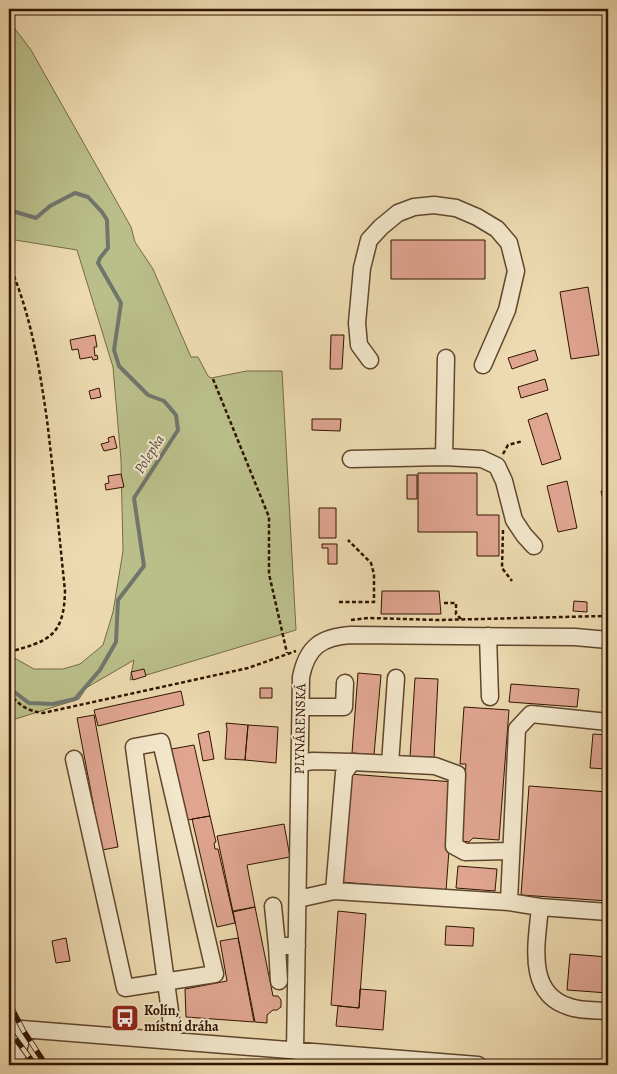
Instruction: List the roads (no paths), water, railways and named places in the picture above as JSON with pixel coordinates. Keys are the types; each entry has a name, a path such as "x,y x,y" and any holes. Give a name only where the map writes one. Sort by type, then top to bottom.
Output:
{"street":[{"path":"370,360 359,345 357,323 362,268 369,240 398,213 414,207 434,206 456,208 477,217 497,229 510,243 516,271 507,310 483,365"},
{"path":"444,457 446,358"},
{"path":"351,459 444,457 482,459 497,466 504,481 514,520 534,546"},
{"name":"PLYNÁRENSKÁ","path":"295,1051 297,946 307,897 311,762 301,707 301,677 309,653 316,645 338,636 488,636"},
{"path":"490,697 488,636 575,636 608,640"},
{"path":"390,764 396,678"},
{"path":"301,707 344,707 345,684"},
{"path":"509,902 517,729 531,714 608,722"},
{"path":"74,760 125,988 166,982 215,974 161,742 134,747 166,982 174,1041"},
{"path":"311,762 435,766 458,774 454,846 465,852 511,852"},
{"path":"334,892 344,773 352,762"},
{"path":"307,897 334,892 509,902 540,907 608,912"},
{"path":"273,906 279,981"},
{"path":"540,907 536,953 537,973 544,990 553,1001 571,1008 608,1011"},
{"path":"277,946 297,946"},
{"path":"15,1065 16,1029 295,1051 349,1062 478,1065"}],"waterway":[{"name":"Polepka","path":"9,208 9,210 36,218 50,206 75,193 88,197 102,212 107,220 108,248 98,263 121,303 114,350 119,366 148,395 164,401 176,415 178,430 134,498 144,566 118,600 116,642 100,670 75,699 53,704 29,703 9,688"}],"railway":[{"path":"9,1003 23,1030 46,1065"},
{"path":"9,1030 35,1065"}],"place":[{"name":"Kolín, místní dráha","path":"125,1018"}]}
